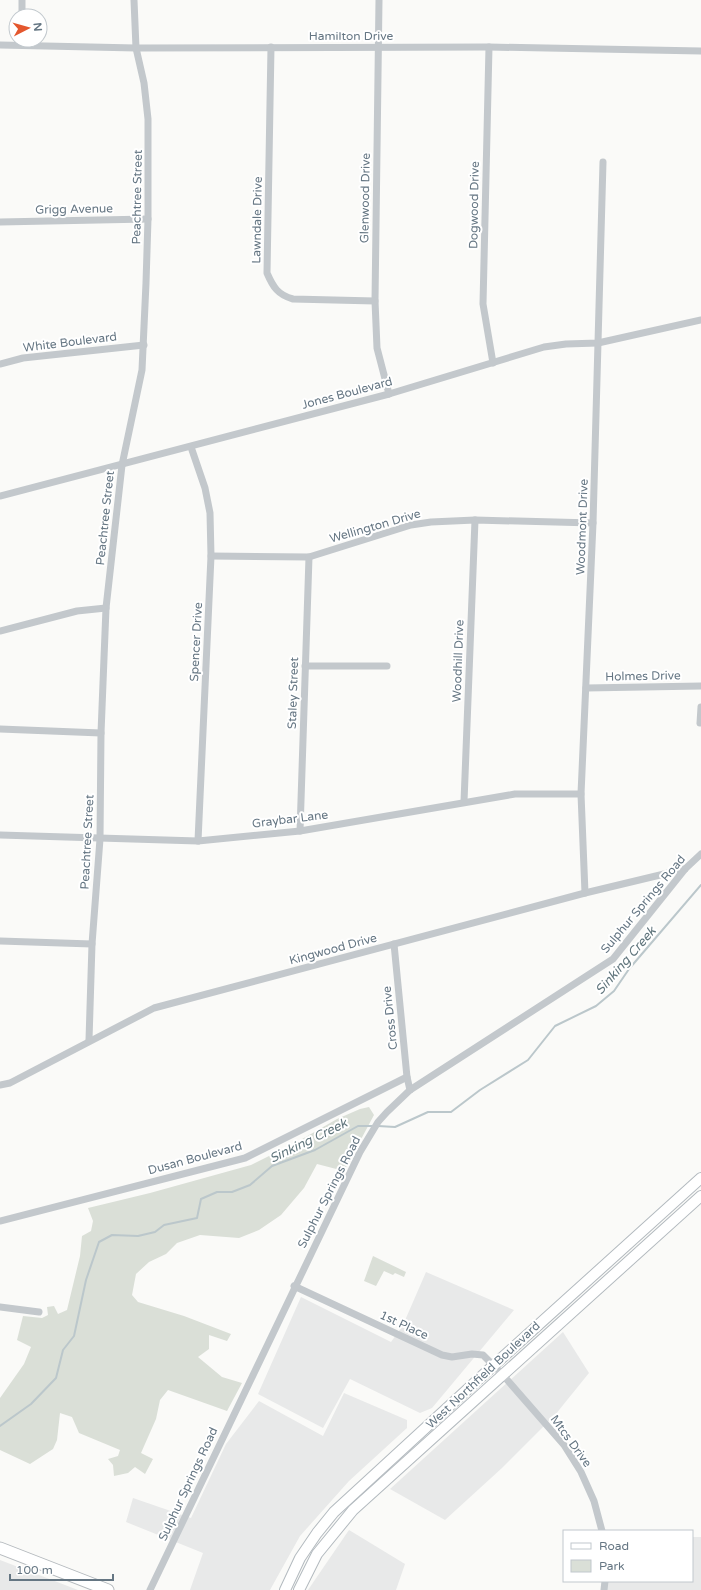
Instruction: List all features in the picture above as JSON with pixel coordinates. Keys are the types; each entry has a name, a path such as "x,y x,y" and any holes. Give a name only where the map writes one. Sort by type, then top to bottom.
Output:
{"main road":[{"name":"West Northfield Boulevard","path":"286,1590 300,1558 334,1512 654,1219 701,1178"},
{"name":"West Northfield Boulevard","path":"299,1590 317,1554 353,1510 701,1196"},
{"path":"654,1219 664,1229"},
{"path":"0,1548 108,1590"}],"street":[{"name":"Peachtree Street","path":"89,1040 92,944 100,839 101,733 106,608 122,465 142,370 144,345 148,219 148,119 144,83 136,48 134,0"},
{"name":"Glenwood Drive","path":"379,0 375,301 377,348 389,394"},
{"name":"Hamilton Drive","path":"48,43 136,48 489,47 701,51"},
{"name":"Lawndale Drive","path":"271,47 267,273 271,284 277,292 284,297 293,299 375,301"},
{"name":"Dogwood Drive","path":"489,47 483,304 493,363"},
{"name":"Woodmont Drive","path":"585,893 581,794 593,523 603,162"},
{"name":"Grigg Avenue","path":"0,222 148,219"},
{"name":"Jones Boulevard","path":"0,496 389,394 544,347 566,344 598,343 701,320"},
{"name":"White Boulevard","path":"0,364 23,358 144,345"},
{"name":"Spencer Drive","path":"191,447 205,488 210,513 211,556 198,841"},
{"name":"Wellington Drive","path":"211,556 309,557 411,526 431,522 475,520 593,523"},
{"name":"Woodhill Drive","path":"464,802 475,520"},
{"name":"Staley Street","path":"300,831 309,557"},
{"path":"0,631 77,611 106,608"},
{"path":"305,666 387,666"},
{"name":"Holmes Drive","path":"586,688 701,686"},
{"path":"700,723 701,707"},
{"path":"0,729 101,733"},
{"name":"Graybar Lane","path":"0,835 198,841 300,831 515,794 581,794"},
{"name":"Sulphur Springs Road","path":"150,1590 294,1286 360,1152 378,1122 386,1112 410,1090 613,959 685,869 701,854"},
{"name":"Kingwood Drive","path":"0,1085 10,1083 89,1040 154,1008 585,893 685,869"},
{"path":"0,941 92,944"},
{"name":"Cross Drive","path":"394,944 407,1077 410,1090"},
{"name":"Dusan Boulevard","path":"0,1221 245,1158 407,1077"},
{"name":"1st Place","path":"294,1286 442,1355 452,1357 472,1354 483,1355 502,1374"},
{"path":"0,1307 39,1312"},
{"name":"Mtcs Drive","path":"502,1374 564,1445 581,1472 594,1501 602,1530"}],"shaded area":[{"path":"426,1272 514,1310 432,1408 420,1413 350,1379 323,1428 258,1394 301,1297 391,1342 403,1325"},
{"path":"563,1332 589,1373 555,1415 502,1468 445,1520 390,1489"},
{"path":"344,1393 407,1420 407,1428 349,1481 300,1536 270,1590 190,1590 203,1553 126,1522 133,1498 191,1518 226,1444 259,1401 323,1436"},
{"path":"349,1530 405,1564 396,1590 308,1590"},
{"path":"693,1537 701,1537 701,1590 607,1590 607,1582 693,1582"},
{"path":"0,1560 78,1590 0,1590"}],"green space":[{"path":"369,1107 374,1115 344,1171 317,1164 304,1188 281,1215 259,1230 239,1238 200,1235 177,1243 166,1254 149,1262 136,1274 132,1295 138,1302 184,1316 231,1334 227,1341 209,1335 209,1349 198,1357 222,1377 242,1383 227,1411 168,1390 160,1400 156,1419 141,1453 153,1459 145,1474 135,1467 128,1473 114,1476 113,1465 108,1459 118,1456 120,1450 79,1433 72,1417 60,1413 57,1440 53,1449 30,1464 0,1450 0,1398 24,1364 31,1347 17,1340 23,1316 42,1318 48,1315 47,1307 54,1306 58,1314 67,1310 80,1256 82,1236 91,1231 93,1221 88,1208 150,1193 251,1165 297,1142 337,1119 360,1109"},
{"path":"373,1256 406,1272 404,1277 395,1273 393,1275 384,1271 376,1286 364,1281"}],"waterway":[{"name":"Sinking Creek","path":"378,1126 395,1127 428,1112 451,1112 480,1090 528,1060 555,1026 596,1006 614,991 629,969 701,885"},
{"name":"Sinking Creek","path":"0,1426 31,1404 56,1378 63,1350 74,1336 86,1280 99,1242 112,1235 138,1236 155,1232 164,1225 197,1218 201,1199 217,1192 232,1192 250,1185 272,1166 315,1150 358,1126 374,1126"}]}
